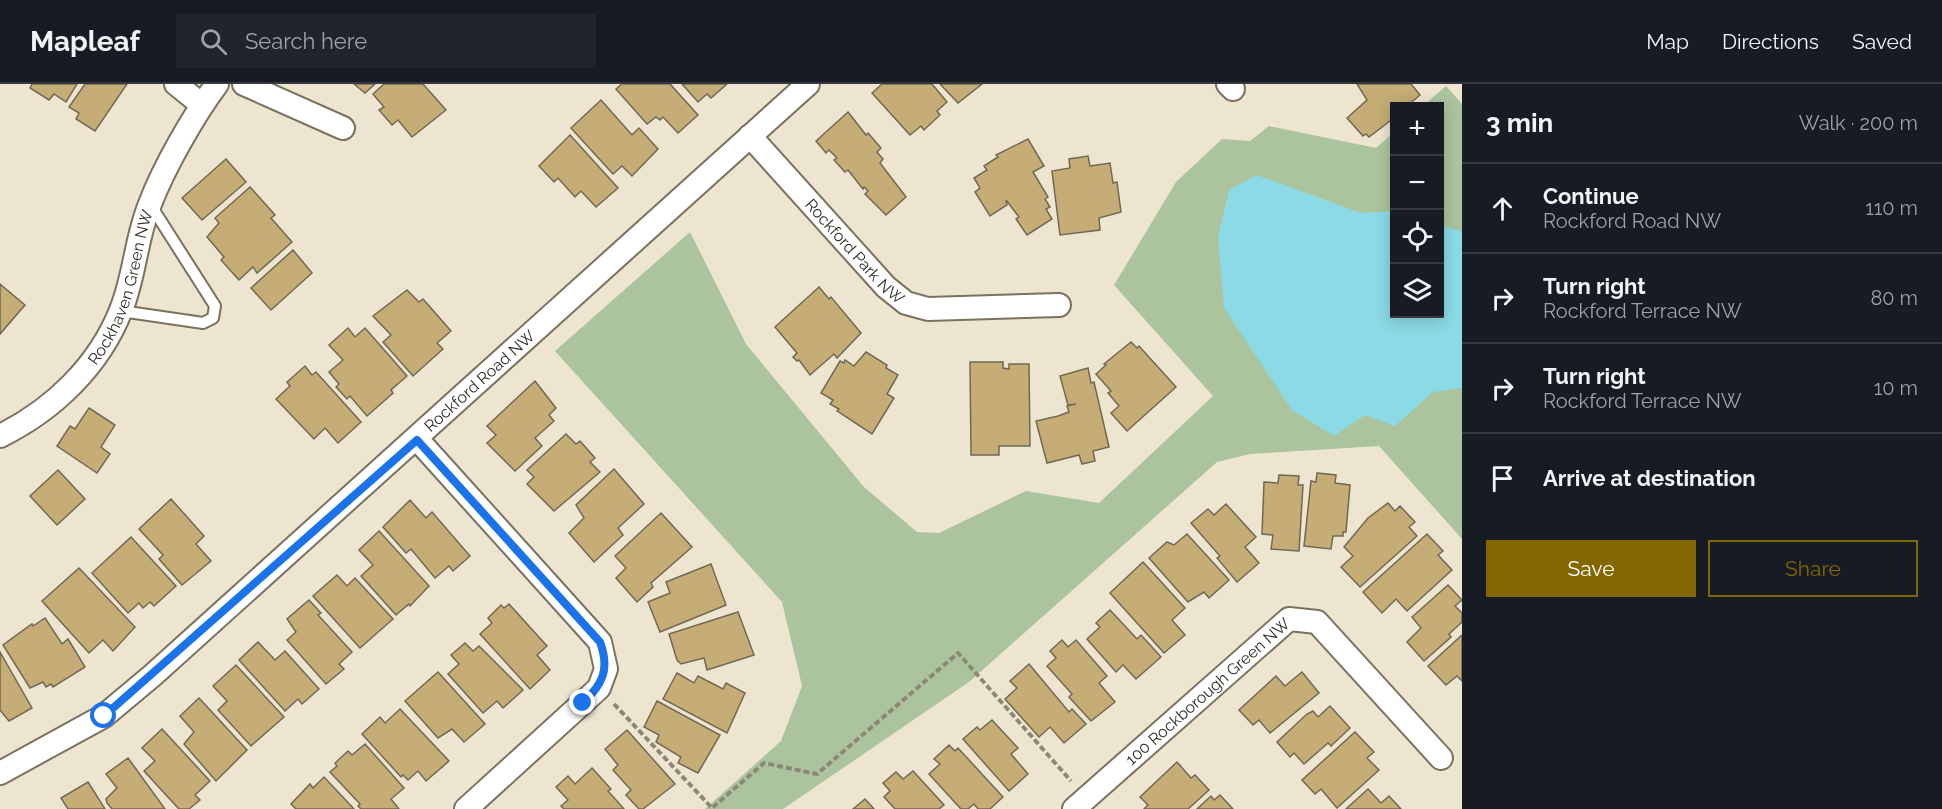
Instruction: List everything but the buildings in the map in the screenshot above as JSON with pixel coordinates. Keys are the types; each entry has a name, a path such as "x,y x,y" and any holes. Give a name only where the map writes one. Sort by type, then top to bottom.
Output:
{"street":[{"path":"176,84 202,105"},
{"name":"Rockhaven Green NW","path":"0,436 64,395 95,356 121,310 149,204 202,105 217,84"},
{"path":"244,84 343,128"},
{"name":"Rockford Road NW","path":"0,773 104,716 417,440 567,299 808,84"},
{"name":"Rockford Park NW","path":"750,136 886,287 906,303 928,309 1059,305"},
{"path":"417,440 600,642 606,669 598,688 466,809"},
{"name":"100 Rockborough Green NW","path":"1080,804 1289,619 1317,622 1441,758"}],"lane":[{"path":"121,310 203,323 213,318 215,314 215,306 149,204"}],"path":[{"path":"598,688 712,808 764,763 817,774 958,653 1080,804"}],"green space":[{"path":"1446,86 1462,104 1462,539 1379,446 1250,454 1217,462 969,682 783,809 705,809 781,741 802,686 782,602 555,351 690,232 746,344 864,487 917,532 939,533 1026,491 1099,503 1213,396 1114,285 1176,182 1222,139 1250,141 1269,126 1376,148 1390,136 1390,318 1444,318 1444,102 1428,102"}],"water":[{"path":"1257,175 1361,213 1390,211 1390,318 1444,318 1444,226 1462,232 1462,388 1433,392 1395,426 1365,415 1334,436 1292,410 1224,308 1218,237 1229,190"}],"route":[{"path":"104,716 417,440 600,642 606,669 598,688 583,703"}]}
